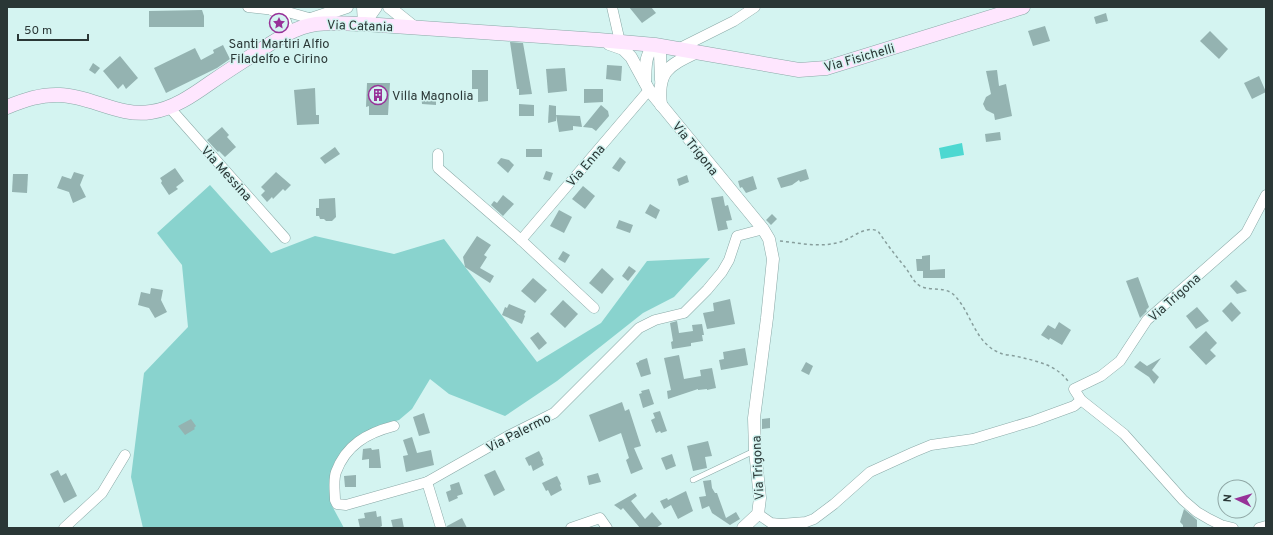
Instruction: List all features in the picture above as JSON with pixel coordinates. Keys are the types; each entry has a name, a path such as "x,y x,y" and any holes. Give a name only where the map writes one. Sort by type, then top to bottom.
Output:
{"main road":[{"name":"Via Fisichelli","path":"620,42 680,48 799,70 826,68 1023,7"},
{"name":"Via Catania","path":"7,107 27,99 46,95 61,95 122,111 137,113 169,108 286,35 306,24 314,24 327,18 364,24 620,42"}],"street":[{"path":"248,7 270,10 284,14 327,18 347,7"},
{"path":"363,7 364,24"},
{"path":"364,24 376,7"},
{"path":"389,7 414,28"},
{"path":"612,7 620,42"},
{"path":"680,48 734,20 755,7"},
{"path":"284,14 293,25 306,24"},
{"path":"284,14 288,24 286,35"},
{"name":"Via Trigona","path":"599,40 623,49 631,57 647,87 766,234 773,259 754,418 755,451 760,498 758,514 770,525 806,522 814,519 834,504 870,472 931,445 973,439 1033,421 1074,406 1081,400"},
{"path":"647,87 646,58 649,50 655,45 660,54 661,105"},
{"path":"661,80 667,69 676,62 697,52"},
{"name":"Via Enna","path":"521,240 647,87"},
{"name":"Via Messina","path":"169,108 285,238"},
{"path":"438,154 438,168 521,240 594,308"},
{"name":"Via Trigona","path":"1074,389 1101,376 1120,361 1146,320 1246,233 1266,195"},
{"name":"Via Palermo","path":"394,426 378,430 363,437 344,457 336,474 335,500 337,504 346,505 427,482 508,436 554,413 639,328 655,320 684,313 707,290 722,272 729,260 737,236 766,234"},
{"path":"1074,389 1081,400 1124,434 1183,500 1197,512 1209,519 1221,525 1233,528"},
{"path":"64,528 102,492 125,455"},
{"path":"427,482 441,528"},
{"path":"743,528 758,514"},
{"path":"570,528 600,518 607,528"},
{"path":"1259,528 1266,526"}],"lane":[{"path":"693,480 755,451"}],"path":[{"path":"766,234 821,246 841,242 868,229 878,230 915,282 926,288 948,290 956,296 982,340 1000,353 1048,364 1062,374 1074,389"}],"shaded area":[{"path":"962,143 964,155 941,159 939,148"},
{"path":"210,185 271,253 315,236 394,254 444,239 537,362 601,323 647,261 710,258 674,297 643,313 557,381 505,416 449,394 430,379 412,409 399,420 376,427 333,472 331,504 344,528 143,528 131,477 144,373 188,327 182,265 157,233"}],"building":[{"path":"629,7 651,7 656,13 642,23"},
{"path":"202,10 204,16 204,27 149,27 149,11"},
{"path":"1106,13 1108,21 1096,24 1094,17"},
{"path":"1045,26 1050,41 1033,46 1028,31"},
{"path":"1210,31 1228,49 1219,59 1200,41"},
{"path":"510,42 523,43 532,94 519,95"},
{"path":"223,45 230,59 217,68 166,93 154,68 195,48 201,60 214,53 213,50"},
{"path":"120,56 138,78 126,89 123,84 118,89 103,71"},
{"path":"93,63 100,68 95,74 89,70"},
{"path":"607,65 622,66 621,81 606,79"},
{"path":"565,68 567,91 548,93 546,69"},
{"path":"472,70 488,70 488,101 478,102 478,89 472,89"},
{"path":"997,70 999,86 1006,84 1012,116 995,120 994,114 986,110 983,104 986,97 991,94 986,71"},
{"path":"1259,76 1266,92 1252,99 1244,83"},
{"name":"Villa Magnolia","path":"367,83 390,83 388,115 369,115 369,106 366,107"},
{"path":"315,88 316,115 319,115 319,124 297,125 294,90"},
{"path":"584,89 603,89 603,102 584,103"},
{"path":"421,92 436,92 436,105 422,104"},
{"path":"519,104 534,105 534,116 519,116"},
{"path":"549,105 556,106 556,121 548,123"},
{"path":"601,105 608,111 609,116 596,131 592,128 583,127"},
{"path":"556,115 580,116 582,127 573,126 573,130 559,132"},
{"path":"222,127 229,135 227,137 236,147 225,157 207,140"},
{"path":"1000,132 1001,140 986,142 985,134"},
{"path":"335,147 340,154 325,164 320,158"},
{"path":"526,149 542,149 542,157 526,157"},
{"path":"620,157 626,162 619,172 612,168"},
{"path":"501,158 509,160 514,165 508,173 497,163"},
{"path":"175,168 184,181 176,187 178,189 169,195 161,183 162,181 160,178"},
{"path":"806,169 809,179 800,182 799,180 792,185 781,188 777,178"},
{"path":"546,171 553,173 550,181 543,179"},
{"path":"74,172 84,175 80,185 86,197 73,203 69,192 57,188 62,176 71,179"},
{"path":"276,172 291,185 285,191 283,189 273,199 272,197 267,202 261,195 265,191 261,187"},
{"path":"13,174 28,174 27,193 12,192"},
{"path":"687,175 689,182 679,186 677,179"},
{"path":"753,176 757,189 746,193 742,187 740,188 738,181"},
{"path":"583,186 595,196 585,209 572,199"},
{"path":"503,195 514,204 503,216 491,205 494,201 497,203"},
{"path":"723,196 725,206 728,205 732,220 726,221 728,229 718,231 711,198"},
{"path":"335,198 336,217 332,221 326,221 324,219 320,219 319,216 316,216 316,208 319,208 319,199"},
{"path":"650,204 660,210 656,219 645,213"},
{"path":"559,210 572,217 564,233 550,226"},
{"path":"772,214 777,219 771,225 766,220"},
{"path":"619,220 633,225 630,233 616,228"},
{"path":"477,236 491,245 484,255 487,257 480,268 494,276 490,283 465,267 463,257"},
{"path":"563,251 570,255 565,263 558,259"},
{"path":"930,255 930,270 945,269 945,278 923,278 923,271 917,271 916,259 922,259 922,256"},
{"path":"629,266 636,271 628,281 622,276"},
{"path":"602,268 614,279 602,294 589,283"},
{"path":"1138,277 1149,307 1140,318 1126,281"},
{"path":"533,278 547,290 535,303 521,291"},
{"path":"1236,280 1247,291 1237,294 1230,286"},
{"path":"151,288 163,290 161,300 167,312 155,318 149,308 138,305 141,292 150,294"},
{"path":"730,299 735,324 707,329 703,313 714,311 713,303"},
{"path":"563,300 578,314 565,328 550,314"},
{"path":"1231,302 1241,313 1232,322 1222,311"},
{"path":"509,304 526,311 522,324 502,315 505,307 507,308"},
{"path":"1197,307 1209,321 1196,329 1186,316"},
{"path":"677,321 679,333 693,331 692,325 702,324 704,335 702,335 703,341 691,343 691,346 672,349 671,342 673,341 670,323"},
{"path":"1059,322 1071,330 1062,345 1041,335 1048,325 1055,329"},
{"path":"1206,331 1217,343 1210,350 1216,356 1206,365 1189,347"},
{"path":"538,332 547,343 539,350 530,338"},
{"path":"745,348 748,365 721,370 719,360 724,359 723,352"},
{"path":"679,355 684,379 701,376 700,370 712,368 716,388 707,390 698,389 668,399 667,391 671,390 664,358"},
{"path":"647,358 651,374 641,377 636,363"},
{"path":"1161,358 1152,370 1159,377 1154,384 1149,377 1134,367 1140,361 1147,366"},
{"path":"806,362 813,366 809,375 801,371"},
{"path":"649,389 654,404 643,408 639,394 642,393 641,391"},
{"path":"622,402 625,411 629,409 641,446 634,448 643,469 631,474 626,460 629,458 621,433 599,442 589,415"},
{"path":"660,411 667,431 661,433 660,431 656,433 651,420 655,418 653,413"},
{"path":"424,413 430,433 419,436 413,417"},
{"path":"770,418 770,428 762,429 762,419"},
{"path":"191,419 196,426 194,428 195,429 185,435 178,426"},
{"path":"412,437 417,453 431,450 434,465 406,472 403,456 408,455 403,440"},
{"path":"708,441 712,456 705,457 707,468 693,471 687,446"},
{"path":"371,448 372,450 379,449 381,468 369,468 369,459 362,460 363,449"},
{"path":"539,451 544,465 533,471 531,465 529,466 525,458"},
{"path":"672,454 676,466 666,470 661,458"},
{"path":"58,470 61,476 66,473 77,496 64,503 50,474"},
{"path":"495,470 505,490 494,496 484,475"},
{"path":"598,473 601,482 589,485 587,476"},
{"path":"356,475 356,487 345,487 344,476"},
{"path":"557,476 562,490 551,496 548,490 546,491 542,483"},
{"path":"711,480 712,488 715,493 717,493 726,518 736,512 740,519 730,525 712,513 709,506 702,509 699,497 706,496 703,481"},
{"path":"459,482 463,494 457,496 458,498 449,502 446,492 451,490 450,485"},
{"path":"686,491 693,511 678,519 671,505 664,509 660,501 667,498 668,500"},
{"path":"635,493 637,496 631,501 645,519 652,512 662,524 656,528 640,528 623,508 621,510 614,505"},
{"path":"1184,509 1197,520 1197,528 1183,528 1183,525 1180,522"},
{"path":"376,511 377,517 381,516 382,526 378,528 360,528 358,519 365,518 364,513"},
{"path":"402,518 404,528 393,528 391,520"},
{"path":"462,518 467,528 447,528 447,526"}],"place":[{"name":"Santi Martiri Alfio Filadelfo e Cirino","path":"279,23"},
{"name":"Villa Magnolia","path":"378,95"}]}
